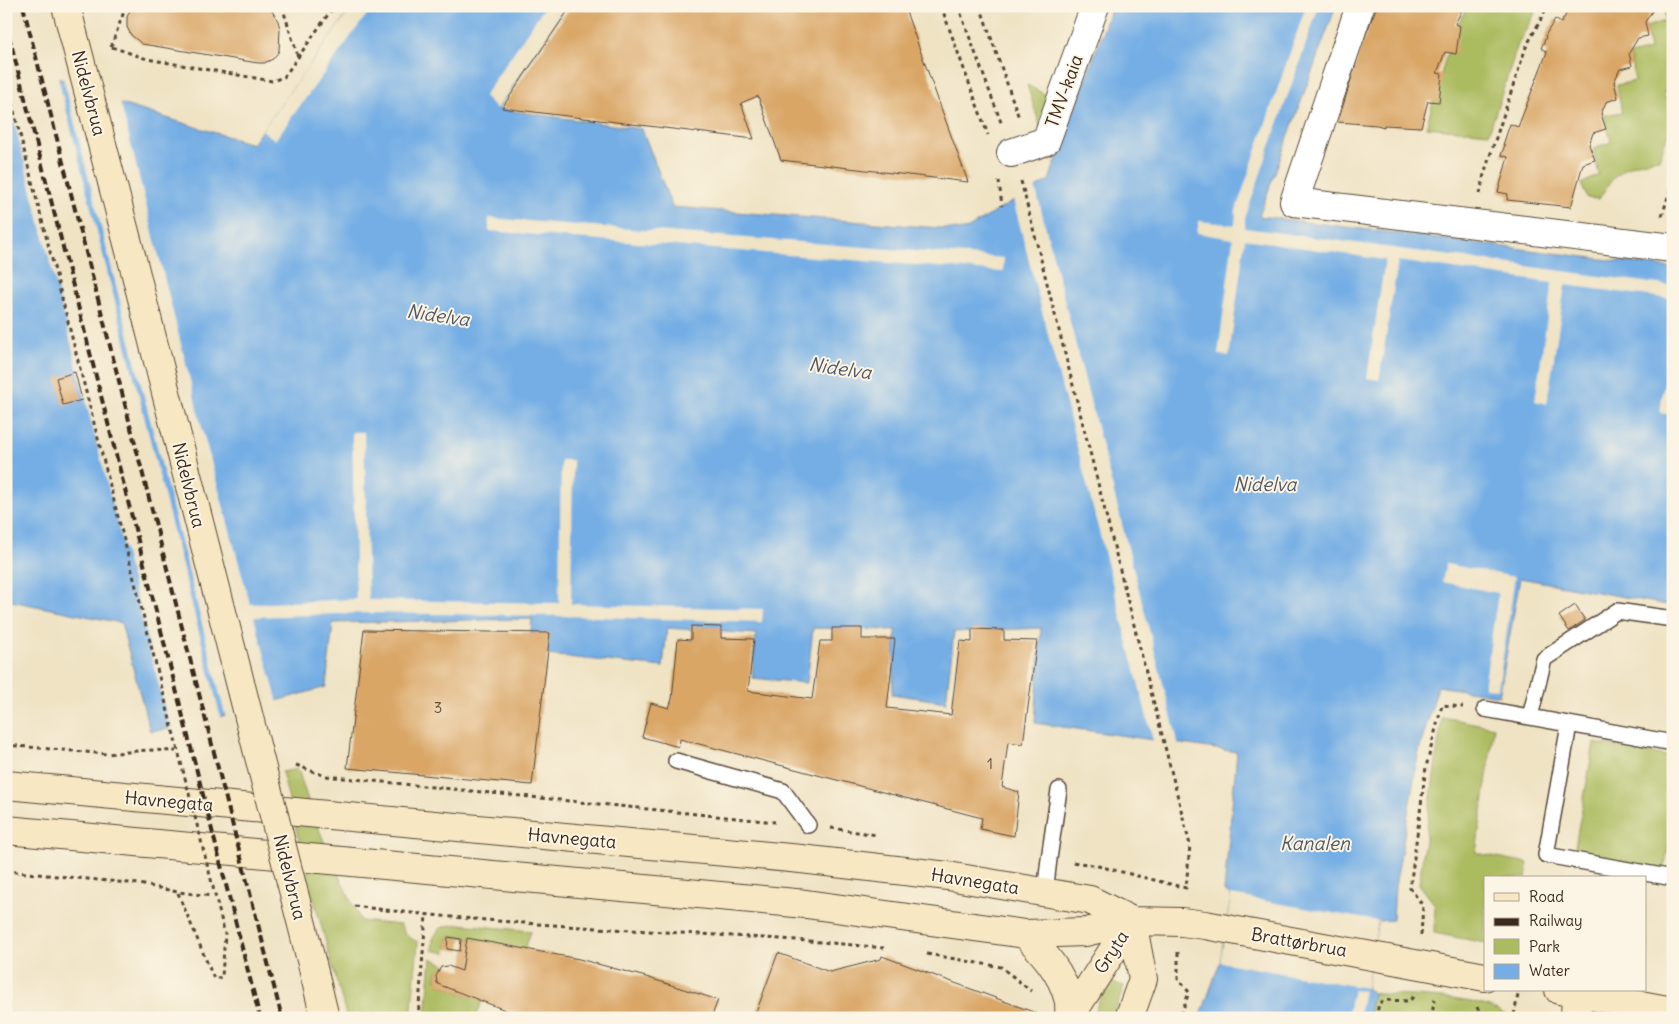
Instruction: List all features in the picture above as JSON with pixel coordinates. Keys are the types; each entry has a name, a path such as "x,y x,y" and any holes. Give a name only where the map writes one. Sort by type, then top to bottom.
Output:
{"main road":[{"name":"Nidelvbrua","path":"66,6 326,1018"},
{"name":"Havnegata","path":"6,785 801,859 948,876 1090,900 1132,921"},
{"name":"Havnegata","path":"6,830 806,904 1025,934 1086,932 1132,921 1182,922 1225,929"},
{"name":"Gryta","path":"1069,1018 1132,921"},
{"name":"Gryta","path":"1129,1018 1143,979 1132,921"},
{"name":"Brattørbrua","path":"1225,929 1484,977"},
{"path":"1025,934 1042,951 1059,976 1069,999 1069,1018"},
{"path":"1570,1000 1673,1011"}],"street":[{"name":"TMV-kaia","path":"1010,146 1046,141 1096,6"},
{"path":"1360,6 1294,202 1673,248"}],"lane":[{"path":"1530,718 1544,659 1617,611 1673,620"},
{"path":"1485,709 1673,743"},
{"path":"1569,724 1546,855 1673,878"},
{"path":"676,761 783,792 808,825"},
{"path":"1045,893 1048,859 1059,790"}],"path":[{"path":"112,47 126,6"},
{"path":"282,6 298,58"},
{"path":"104,44 147,59 272,80 284,77 334,6"},
{"path":"941,6 1010,146"},
{"path":"958,6 1010,146"},
{"path":"980,6 1010,146"},
{"path":"1481,189 1484,174 1526,47 1548,6"},
{"path":"6,80 225,934 222,977 214,979 178,892"},
{"path":"1663,212 1673,181"},
{"path":"1022,182 1190,845 1186,888 1094,865"},
{"path":"1420,935 1424,906 1410,888 1426,767 1442,704 1485,709"},
{"path":"6,745 107,754 147,750 176,751"},
{"path":"296,765 325,776 808,825 885,836"},
{"path":"6,871 139,884 178,892 212,896"},
{"path":"354,906 426,915 583,928 764,938 892,948"},
{"path":"418,1018 426,915"},
{"path":"920,952 1001,967 1033,993"},
{"path":"1178,952 1178,979 1189,992 1180,1018"},
{"path":"1376,1018 1379,1003 1385,1000 1409,1002 1418,991"},
{"path":"1514,1015 1519,992"},
{"path":"1431,1018 1437,994"}],"green space":[{"path":"1467,6 1539,6 1518,44 1489,133 1426,127 1451,39"},
{"path":"1665,6 1673,6 1673,58 1669,61 1672,70 1663,96 1673,101 1673,119 1659,159 1630,166 1616,175 1599,199 1587,198 1581,184 1599,175 1593,148 1611,142 1604,115 1622,112 1617,85 1635,81 1630,55 1650,50 1646,27 1665,21"},
{"path":"1027,85 1054,99 1042,132"},
{"path":"1442,717 1494,727 1476,853 1528,863 1526,876 1484,876 1484,943 1434,933 1435,905 1419,884"},
{"path":"1594,743 1673,757 1673,822 1664,869 1574,852"},
{"path":"298,769 310,807 334,866 361,921 401,925 407,935 418,942 411,1018 347,1018 311,889 282,772"},
{"path":"459,924 531,931 525,949 467,938 448,937 446,953 432,950 433,939 439,929"},
{"path":"431,958 448,966 440,968 437,972 436,980 440,985 482,1001 476,1018 426,1018"},
{"path":"1107,981 1124,986 1113,1018 1092,1018"},
{"path":"1373,993 1465,1001 1498,1010 1509,1018 1368,1018"}],"water":[{"name":"Nidelva","path":"353,6 567,6 498,109 642,129 672,207 965,230 1049,180 1112,6 1336,6 1259,216 1673,268 1673,606 1520,578 1499,696 1438,686 1419,751 1395,887 1393,920 1378,921 1366,988 1373,993 1368,1018 1200,1018 1220,962 1231,896 1224,891 1237,752 1035,723 1041,628 954,632 946,702 892,694 896,630 813,628 807,683 752,678 756,634 667,628 663,667 529,653 532,619 333,623 326,687 180,728 150,731 121,623 6,600 6,56 121,104 252,144"}],"pier":[{"path":"353,6 373,6 275,140 262,130"},
{"path":"545,6 567,6 497,109 484,96"},
{"path":"1306,6 1319,6 1245,218 1245,228 1673,286 1673,299 1565,285 1547,404 1535,401 1552,283 1398,261 1379,380 1367,378 1385,260 1245,239 1229,356 1218,355 1233,239 1197,233 1199,221 1235,225 1236,210"},
{"path":"6,53 57,74 221,719 171,732 6,90"},
{"path":"63,77 120,101 203,432 250,604 356,599 352,432 364,432 368,600 559,603 561,460 573,460 571,604 763,609 762,622 567,616 362,613 254,617 278,703 226,718"},
{"path":"1035,186 1179,746 1153,743 1013,199"},
{"path":"489,218 1004,258 1003,272 489,231"},
{"path":"1673,312 1673,415 1660,413"},
{"path":"1446,564 1515,577 1498,689 1484,688 1498,593 1442,582"},
{"path":"1231,895 1378,921 1366,988 1220,962"},
{"path":"1353,989 1364,991 1358,1018 1347,1018"}],"building":[{"path":"132,6 269,6 278,21 280,29 279,51 273,59 264,63 258,63 142,44 131,35 127,27 127,17"},
{"path":"571,6 904,6 968,182 781,160 758,96 741,103 754,139 502,108"},
{"path":"1377,6 1464,6 1455,24 1460,26 1456,54 1445,52 1437,73 1442,74 1439,102 1428,101 1421,127 1384,125 1384,127 1338,122 1361,47"},
{"path":"1571,6 1662,7 1654,8 1645,22 1648,36 1638,38 1629,53 1632,66 1620,69 1614,82 1618,98 1606,102 1601,114 1606,129 1593,133 1589,145 1595,160 1583,164 1571,207 1507,200 1508,194 1498,192 1508,157 1501,155 1505,145 1503,145 1510,124 1518,127 1547,52 1541,48 1545,36 1555,19 1561,23"},
{"path":"75,372 82,400 63,405 56,378"},
{"path":"1575,605 1585,620 1569,631 1559,616"},
{"path":"691,626 721,627 721,638 754,639 748,691 812,699 820,641 832,641 832,628 862,628 862,639 895,639 887,708 951,715 960,641 972,642 972,629 1004,630 1004,640 1037,641 1023,744 1008,742 1002,787 1019,792 1014,836 980,829 982,818 680,739 679,747 642,737 651,703 669,708 672,699 678,639 691,640"},
{"path":"364,630 550,633 532,785 347,768"},
{"path":"448,937 461,939 460,951 447,949"},
{"path":"467,938 579,959 646,977 718,1000 711,1018 526,1018 437,983 436,976 441,967 448,966 462,971"},
{"path":"778,953 830,972 881,959 882,956 1036,1013 1034,1018 754,1018"}],"railway":[{"path":"23,6 282,1018"},
{"path":"6,24 260,1018"}],"water label":[{"name":"Kanalen","path":"1315,843"}]}
